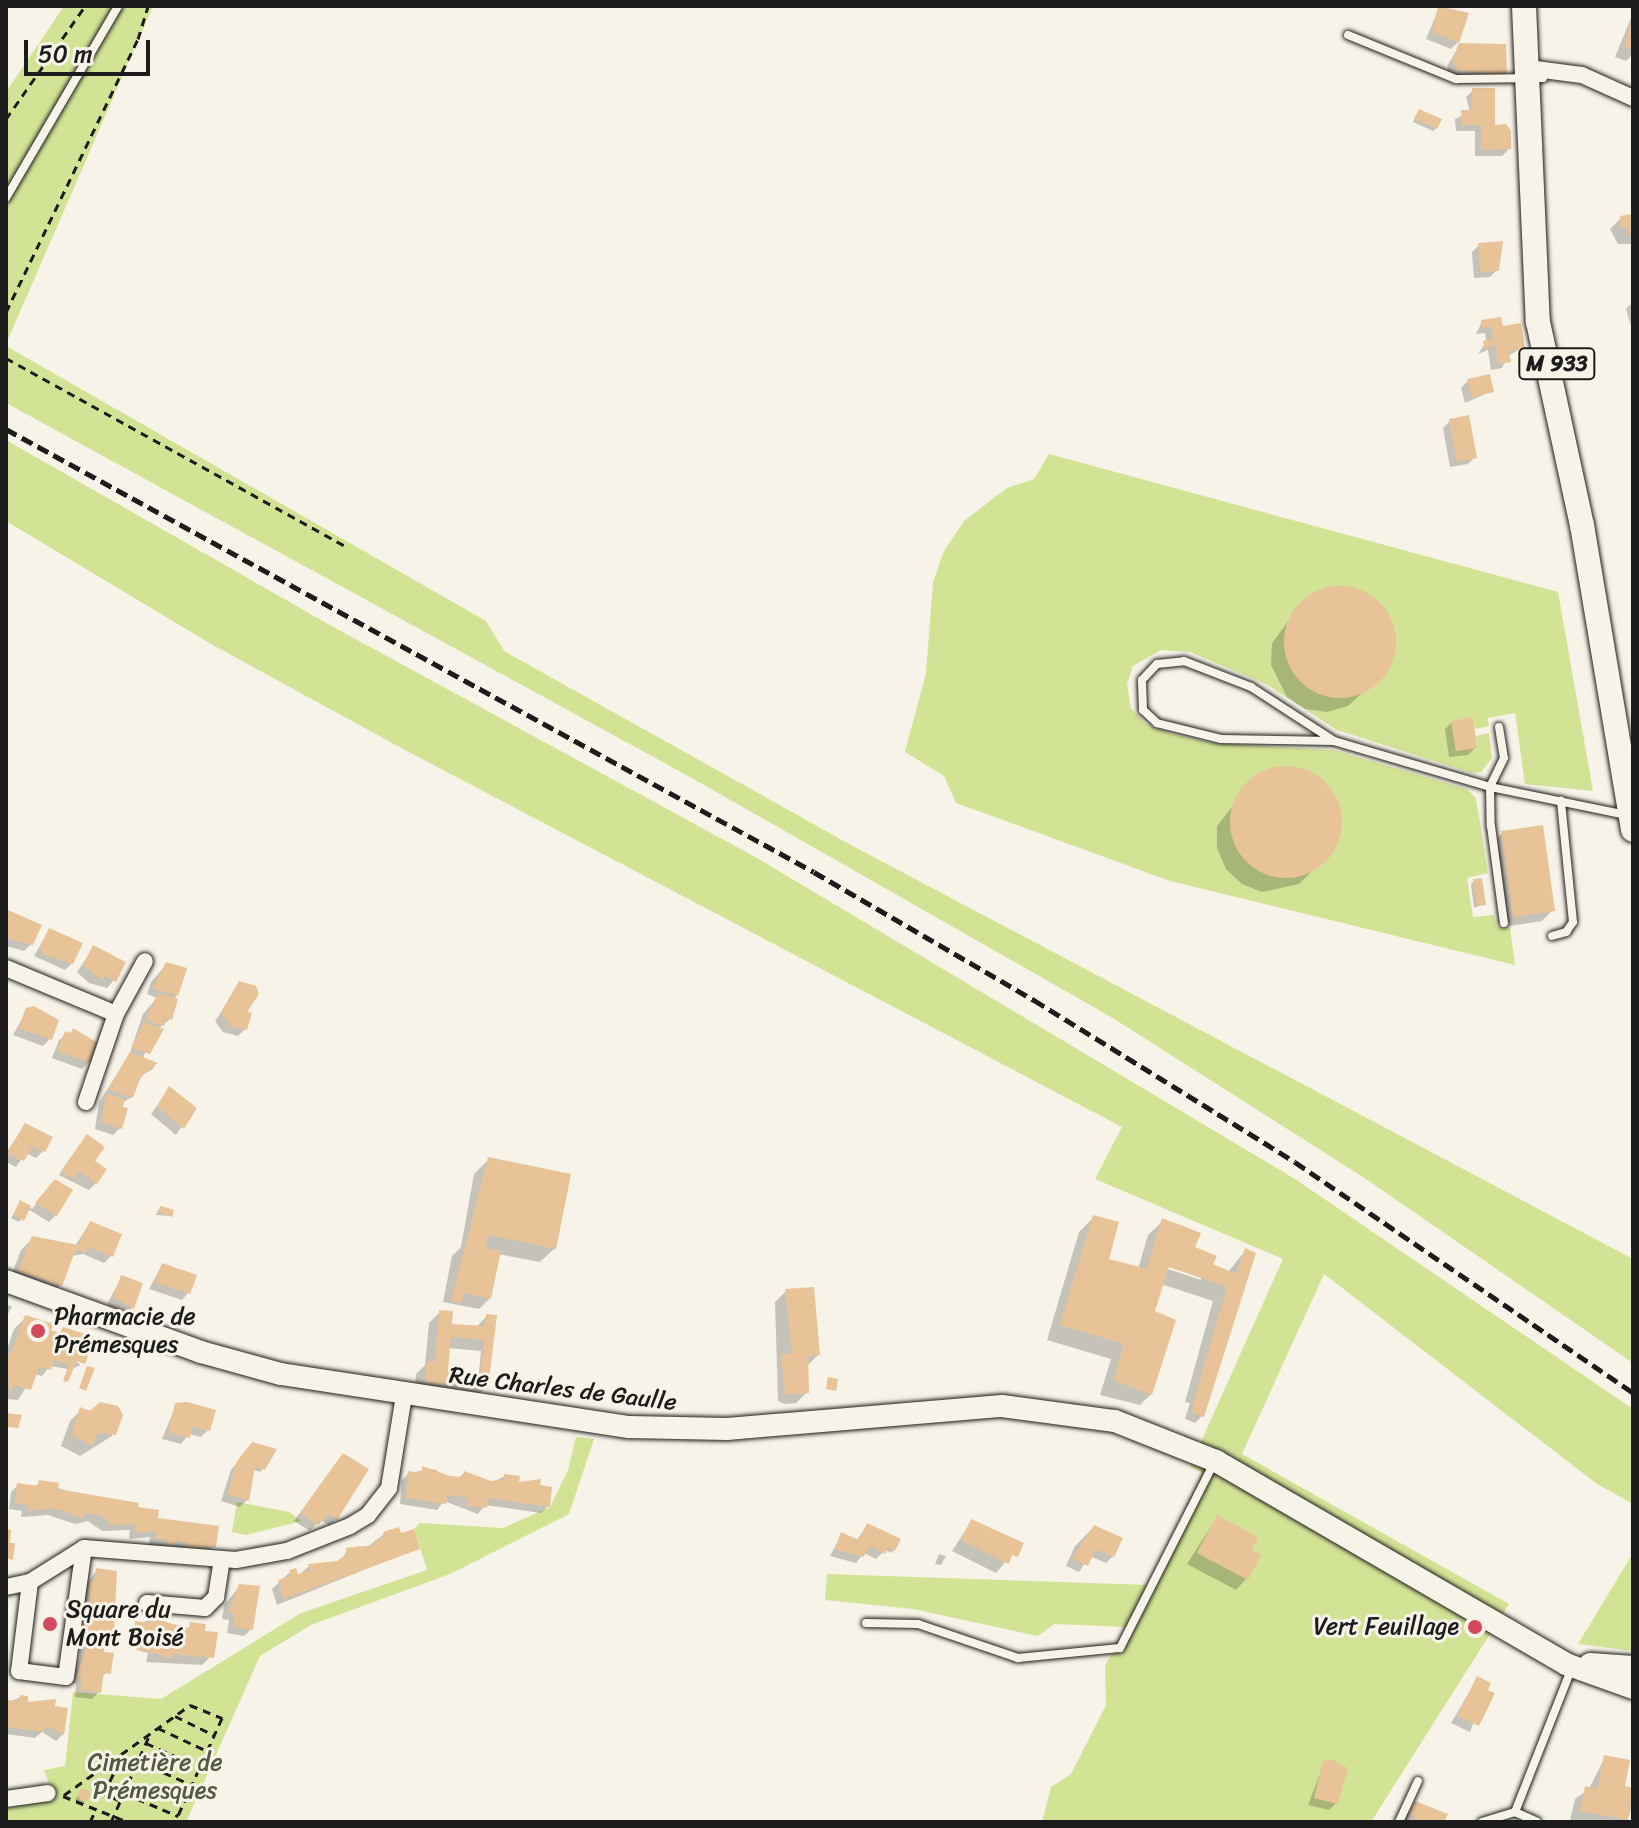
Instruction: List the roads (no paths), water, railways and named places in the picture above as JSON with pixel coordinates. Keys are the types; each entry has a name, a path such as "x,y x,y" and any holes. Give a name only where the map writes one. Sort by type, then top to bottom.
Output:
{"main road":[{"name":"M 933","path":"1524,6 1535,73"},
{"name":"M 933","path":"1539,6 1535,73 1537,198 1550,323 1632,823"}],"street":[{"path":"1535,73 1582,75 1633,98"},
{"path":"86,1102 116,1014 145,961"},
{"path":"6,968 116,1014"},
{"name":"Rue Charles de Gaulle","path":"6,1281 252,1367 404,1395 677,1431 943,1407 1033,1407 1133,1426 1216,1461 1540,1648 1574,1664"},
{"path":"6,1587 30,1582 84,1548 222,1561 287,1551 368,1515 393,1478 404,1395"},
{"path":"30,1582 19,1671 66,1677 84,1548"},
{"path":"147,1603 205,1608 216,1597 222,1561"},
{"path":"1574,1664 1633,1667"},
{"path":"1574,1664 1633,1688"},
{"path":"6,1799 55,1795"}],"lane":[{"path":"6,198 118,6"},
{"path":"1348,35 1456,79 1535,73"},
{"path":"1334,741 1223,672 1171,660 1157,664 1142,680 1143,710 1157,723 1221,739 1334,741 1490,787 1561,801 1632,823"},
{"path":"1499,727 1504,758 1490,787 1504,923"},
{"path":"1552,936 1566,932 1573,922 1561,801"},
{"path":"866,1623 918,1624 1018,1658 1120,1648 1216,1461"},
{"path":"1515,1812 1574,1664"},
{"path":"1399,1822 1418,1781"},
{"path":"1482,1822 1515,1812 1537,1822"}],"railway":[{"path":"6,429 814,872 1034,1000 1295,1162 1633,1393"}],"place":[{"name":"Pharmacie de Prémesques","path":"38,1331"},
{"name":"Square du Mont Boisé","path":"50,1624"},
{"name":"Vert Feuillage","path":"1475,1627"}],"park label":[{"name":"Cimetière de Prémesques","path":"155,1777"}]}
